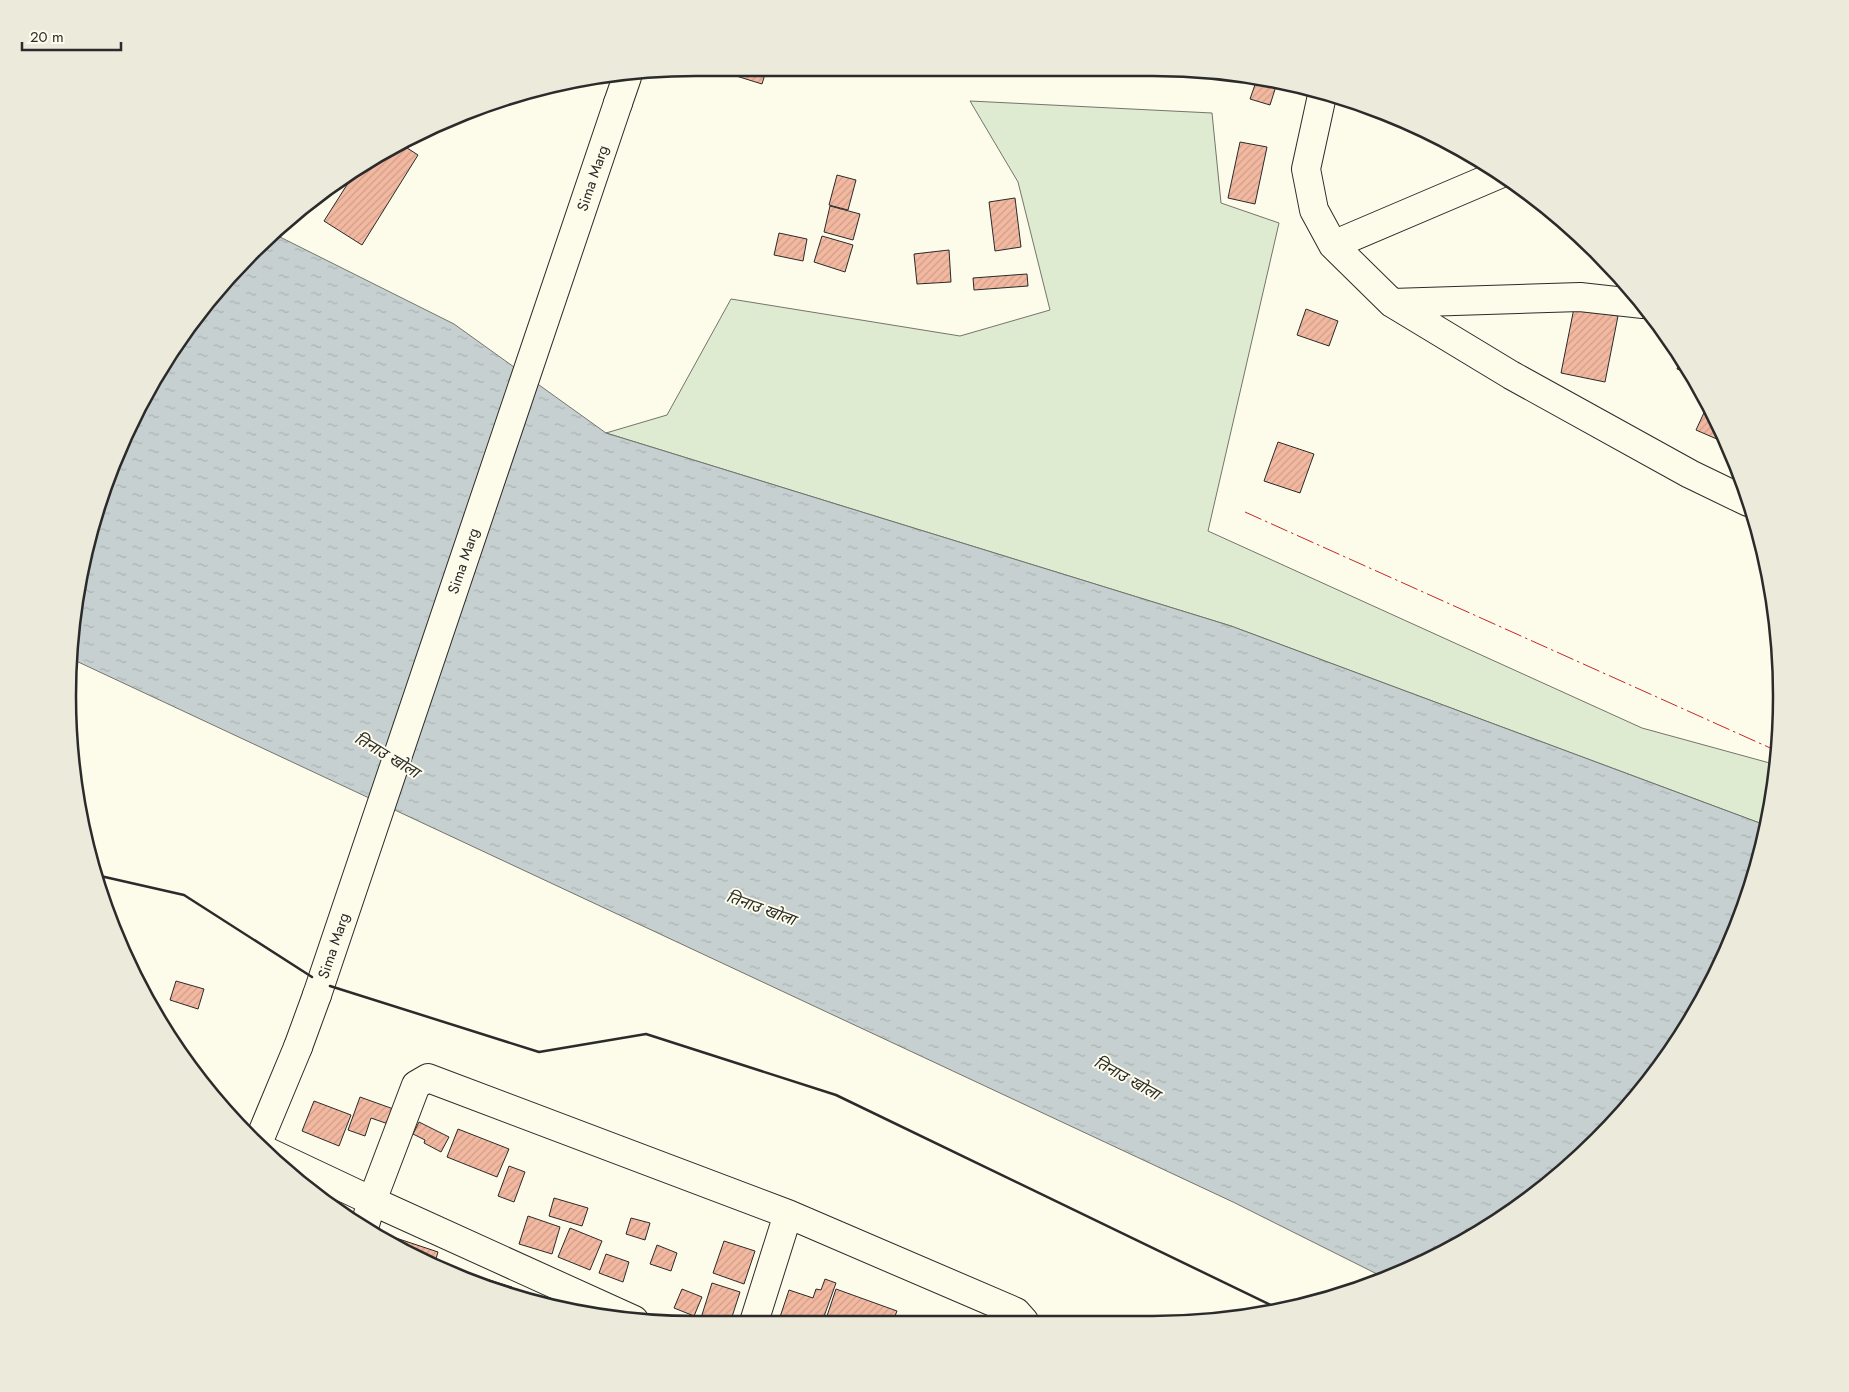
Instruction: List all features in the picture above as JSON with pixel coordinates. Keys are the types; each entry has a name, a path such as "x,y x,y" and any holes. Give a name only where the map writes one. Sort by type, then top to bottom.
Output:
{"street":[{"name":"Sima Marg","path":"261,1137 298,1047 317,995 626,81"},
{"path":"1321,100 1306,169 1314,210 1333,245 1392,302 1511,375 1690,474 1740,498"},
{"path":"1333,245 1492,177"},
{"path":"1392,302 1580,297 1632,303"},
{"path":"1690,474 1732,477"},
{"path":"366,1220 416,1085 421,1080 428,1078 788,1214 1016,1312 1020,1316"},
{"path":"285,1160 610,1309"},
{"path":"756,1316 788,1214"}],"green space":[{"path":"970,101 1212,113 1221,203 1279,223 1208,531 1642,728 1768,763 1760,823 1231,626 606,433 667,415 731,299 960,336 1050,310 1018,182"}],"water":[{"name":"तिनाउ खोला","path":"280,237 454,324 606,433 1231,626 1760,823 1752,856 1726,933 1690,1006 1645,1073 1619,1105 1562,1162 1530,1188 1463,1233 1427,1252 1377,1274 1233,1202 78,662 88,575 97,536 123,459 159,386 204,319 230,287"}],"building":[{"path":"736,76 764,76 762,84"},
{"path":"1255,85 1275,88 1270,105 1250,99"},
{"path":"1240,142 1267,147 1255,204 1228,198"},
{"path":"407,148 418,155 362,245 324,221 347,184"},
{"path":"837,175 856,180 848,210 829,205"},
{"path":"1015,198 1021,247 995,251 989,202"},
{"path":"830,206 860,214 853,240 824,232"},
{"path":"779,233 807,239 803,261 774,255"},
{"path":"822,236 853,245 845,272 814,262"},
{"path":"949,250 951,282 917,284 914,254"},
{"path":"1027,274 1028,286 974,290 973,278"},
{"path":"1574,308 1618,316 1605,382 1561,373"},
{"path":"1306,309 1338,321 1329,346 1297,335"},
{"path":"1704,413 1717,439 1696,430"},
{"path":"1278,442 1314,454 1300,493 1264,481"},
{"path":"176,981 204,989 198,1009 170,1000"},
{"path":"360,1097 399,1111 394,1126 371,1118 365,1136 348,1130"},
{"path":"314,1101 351,1115 339,1146 302,1131"},
{"path":"419,1122 449,1137 441,1152 424,1143 425,1140 413,1134"},
{"path":"458,1129 509,1149 497,1177 447,1157"},
{"path":"509,1166 525,1172 514,1202 498,1196"},
{"path":"554,1198 588,1208 582,1226 549,1216"},
{"path":"528,1216 560,1227 552,1254 519,1244"},
{"path":"631,1218 650,1223 645,1240 626,1234"},
{"path":"570,1228 602,1241 590,1270 558,1257"},
{"path":"395,1238 438,1252 436,1258"},
{"path":"724,1241 755,1251 744,1284 713,1273"},
{"path":"657,1245 677,1253 671,1271 650,1264"},
{"path":"606,1254 629,1262 623,1282 599,1273"},
{"path":"825,1279 836,1283 824,1316 780,1316 789,1290 813,1298 816,1289 821,1290"},
{"path":"712,1283 740,1292 732,1316 702,1316"},
{"path":"682,1289 702,1297 694,1316 674,1308"},
{"path":"836,1289 897,1311 895,1316 827,1316"}],"wall":[{"path":"103,877 184,895 312,977"},
{"path":"330,986 539,1052 646,1034 836,1095 1270,1305"}],"power":[{"path":"1245,512 1770,748"}]}
